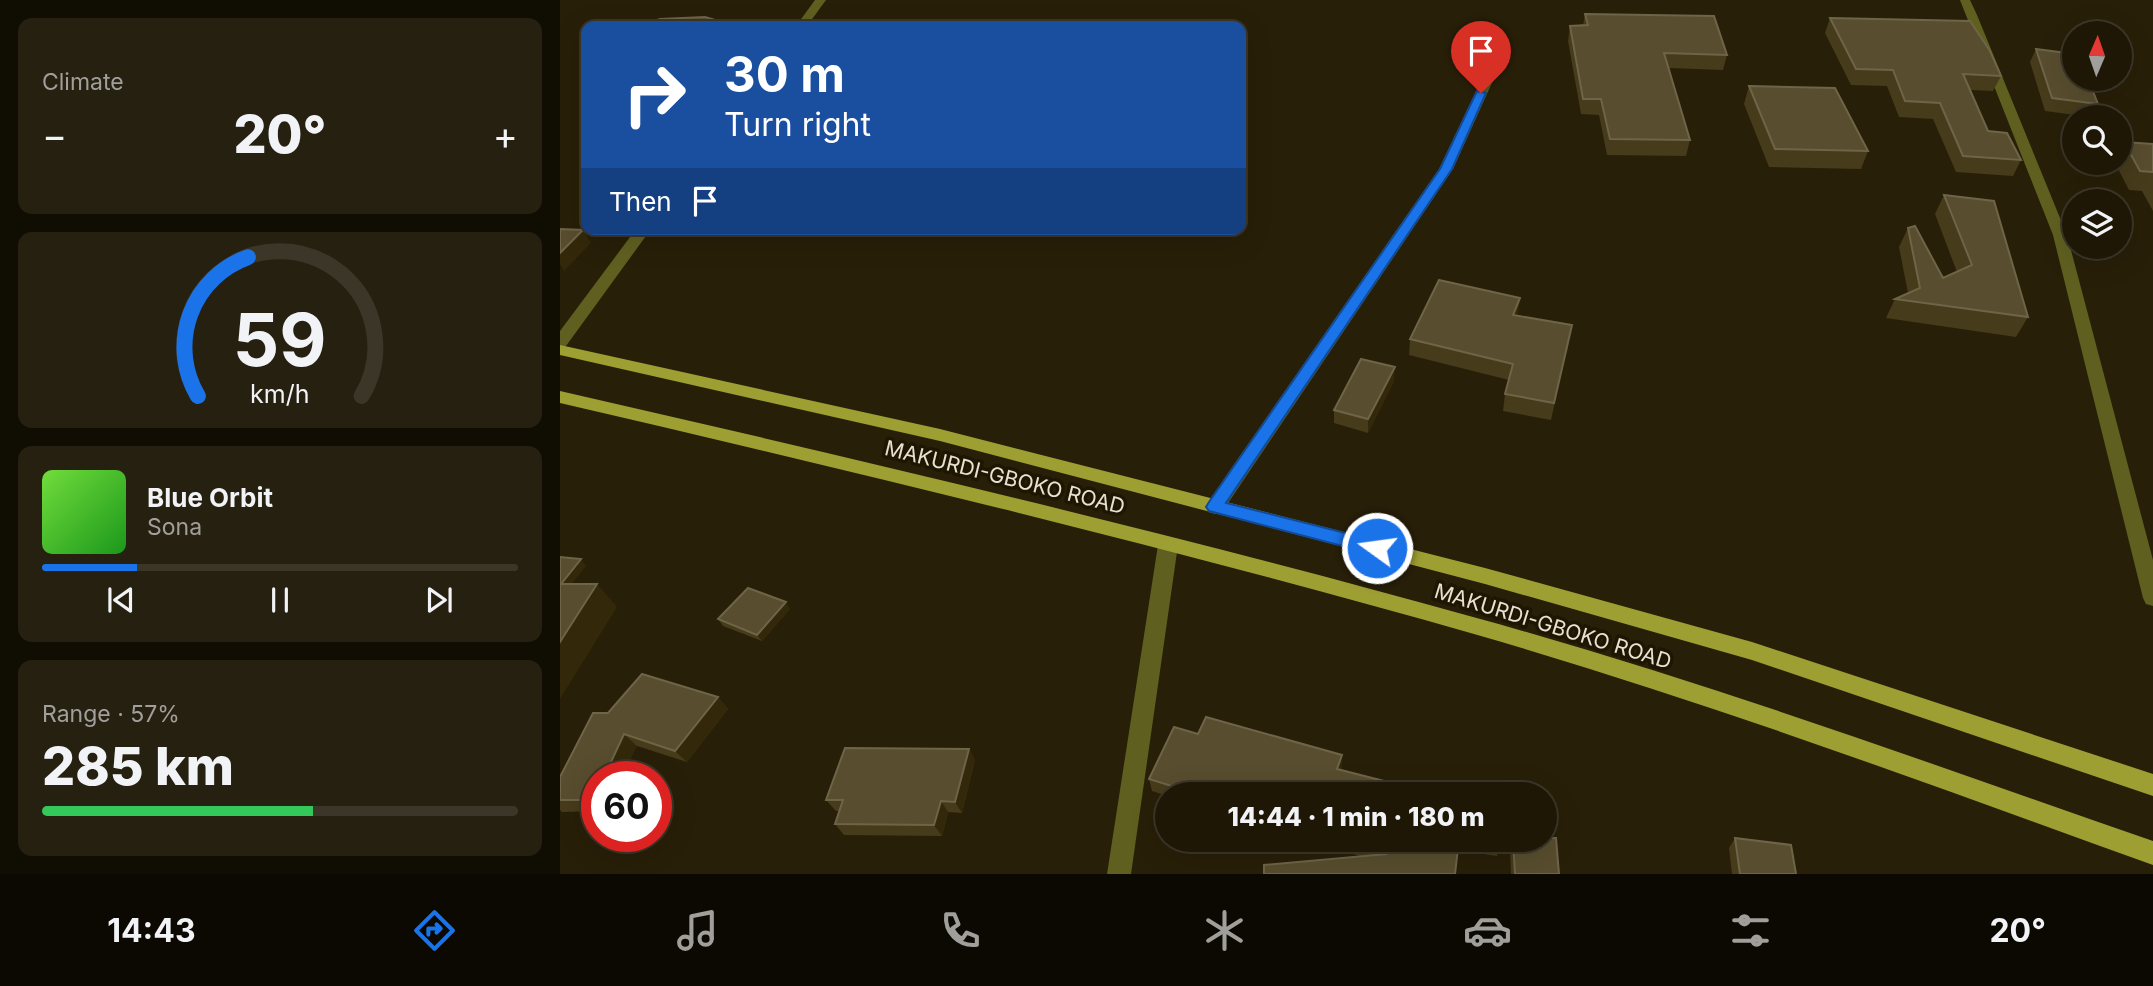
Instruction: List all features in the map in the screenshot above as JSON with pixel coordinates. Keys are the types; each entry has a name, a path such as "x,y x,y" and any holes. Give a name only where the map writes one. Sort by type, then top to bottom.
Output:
{"main road":[{"path":"560,350 940,435 1485,576 1752,651 2153,785"},
{"name":"MAKURDI-GBOKO ROAD","path":"560,397 894,474 1475,626 1746,709 2153,853"}],"street":[{"path":"805,21 821,0"},
{"path":"1965,0 1980,31 2060,235 2153,598"},
{"path":"1215,507 1446,169 1504,43"},
{"path":"560,342 640,235"},
{"path":"1119,874 1168,545"}],"building":[{"path":"1585,14 1714,16 1727,55 1664,53 1690,140 1610,139 1601,99 1583,99 1570,26 1588,25"},
{"path":"705,17 718,21 654,21"},
{"path":"1830,18 1970,21 1990,51 2001,76 1963,74 1988,131 2007,133 2021,160 1963,156 1940,103 1905,101 1893,70 1856,69"},
{"path":"2036,49 2062,52 2062,91 2093,91 2098,104 2052,98"},
{"path":"1749,86 1835,88 1868,151 1775,149"},
{"path":"2132,143 2153,144 2153,172 2140,171 2132,156"},
{"path":"1944,195 1994,201 2028,317 1895,299 1920,288 1908,228 1915,226 1943,278 1972,265"},
{"path":"560,229 581,230 581,232 560,253"},
{"path":"1439,280 1520,298 1513,315 1572,325 1554,403 1505,394 1513,364 1410,339"},
{"path":"1361,359 1395,367 1368,419 1334,410"},
{"path":"560,557 581,559 561,584 560,584"},
{"path":"560,584 597,584 560,642"},
{"path":"748,588 786,602 757,635 718,619"},
{"path":"642,674 718,697 675,751 624,734 611,761 581,761 581,800 560,800 560,777 593,713 608,713"},
{"path":"1206,717 1342,755 1337,769 1388,782 1159,782 1149,779 1174,727 1198,734"},
{"path":"845,748 969,749 955,802 941,801 934,825 835,824 843,800 826,800"},
{"path":"1735,838 1791,845 1796,874 1740,874"},
{"path":"1557,850 1559,874 1515,874 1514,852"},
{"path":"1381,852 1458,852 1455,874 1264,874 1264,865 1387,854"}],"route":[{"path":"1377,548 1215,507 1446,169 1481,93"}]}
